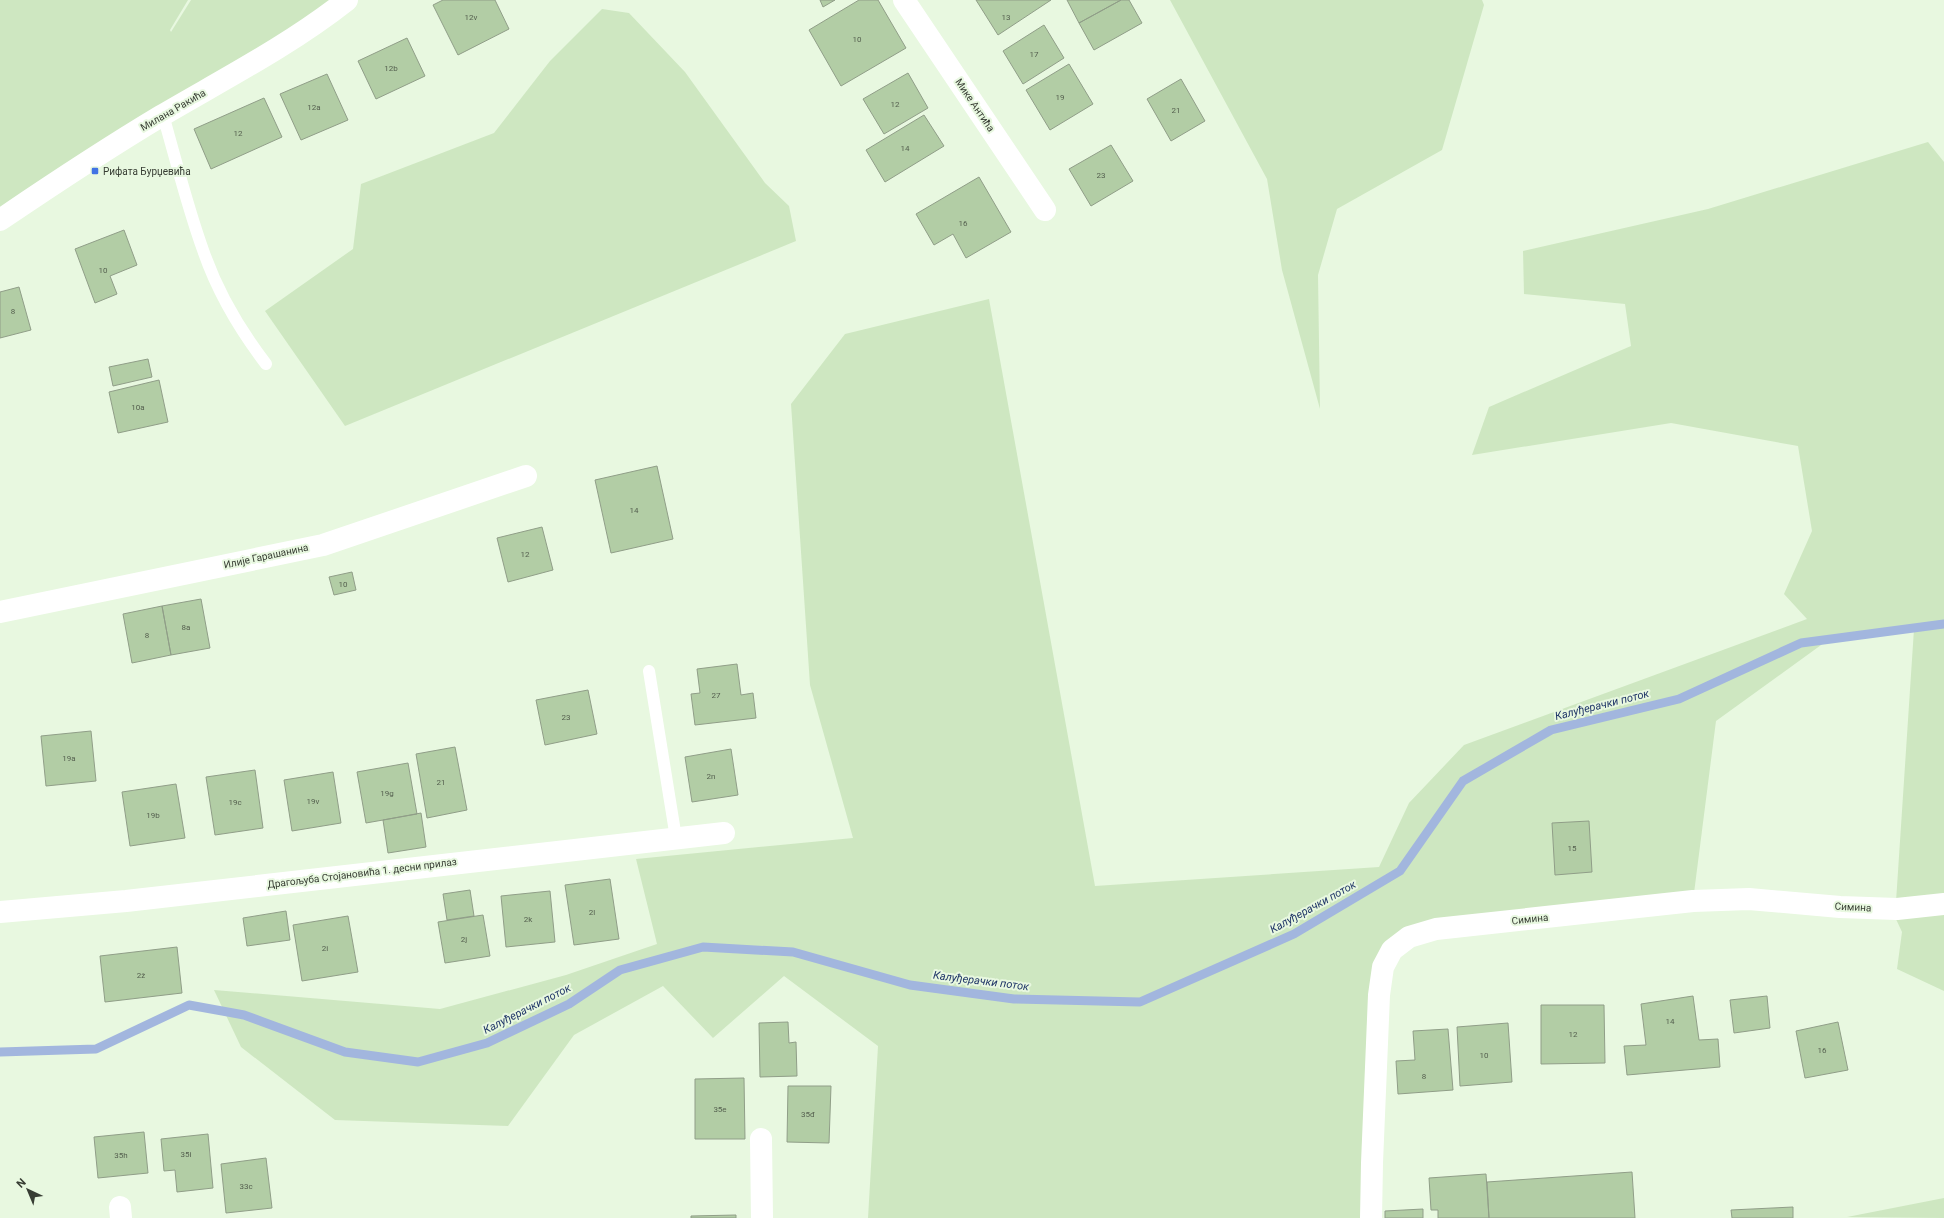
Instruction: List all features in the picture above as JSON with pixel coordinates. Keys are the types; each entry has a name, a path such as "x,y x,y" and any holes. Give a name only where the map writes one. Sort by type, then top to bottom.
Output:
{"street":[{"name":"Милана Ракића","path":"0,220 98,154 268,53 325,17 347,0"},
{"name":"Мике Антића","path":"904,0 1045,210"},
{"name":"Илије Гарашанина","path":"0,612 322,545 526,476"},
{"name":"Драгољуба Стојановића 1. десни прилаз","path":"0,912 126,901 724,833"},
{"name":"Симина","path":"1371,1218 1379,1011 1383,967 1392,950 1409,937 1436,929 1693,901 1749,899 1840,907 1897,909 1944,904"},
{"path":"761,1139 762,1218"}],"lane":[{"path":"163,115 203,250 223,297 245,337 266,364"},
{"path":"649,670 676,838"}],"green space":[{"path":"0,0 188,0 170,30 171,32 191,0 347,0 0,214"},
{"path":"1170,0 1482,0 1484,5 1442,150 1337,209 1318,275 1320,409 1282,270 1267,179"},
{"path":"602,9 629,13 685,72 765,183 789,206 796,241 345,426 265,311 353,249 361,184 494,133 550,61"},
{"path":"1928,142 1944,162 1944,991 1897,969 1902,932 1895,917 1914,629 1828,640 1716,721 1693,901 1409,937 1379,995 1371,1218 868,1218 878,1046 784,976 713,1038 663,986 574,1035 508,1126 335,1120 241,1047 214,990 440,1009 566,975 657,944 636,859 853,838 810,685 791,404 845,334 989,299 1095,886 1379,867 1409,803 1464,745 1807,619 1784,594 1812,531 1798,446 1671,423 1472,455 1489,407 1631,346 1625,304 1524,294 1523,251 1708,209"},
{"path":"1944,1198 1944,1218 1847,1217"}],"building":[{"path":"443,0 495,0 509,29 458,55 433,5"},
{"path":"820,0 835,0 823,7"},
{"path":"859,0 878,0 906,48 841,86 809,30"},
{"path":"976,0 1051,0 998,35"},
{"path":"1067,0 1121,0 1079,23"},
{"path":"1121,0 1129,0 1142,23 1094,50 1079,23"},
{"path":"1044,25 1064,58 1023,84 1003,51"},
{"path":"407,38 425,76 376,99 358,61"},
{"path":"1069,64 1093,104 1050,130 1026,90"},
{"path":"908,73 928,108 884,134 863,99"},
{"path":"327,74 348,120 301,140 280,94"},
{"path":"1181,79 1205,121 1171,141 1147,99"},
{"path":"264,98 282,137 211,169 194,129"},
{"path":"924,115 944,146 885,182 866,150"},
{"path":"1111,145 1133,181 1091,206 1069,169"},
{"path":"979,177 1011,232 966,258 953,234 934,245 916,214"},
{"path":"124,230 137,265 110,276 117,294 95,303 75,249"},
{"path":"19,287 31,330 0,338 0,292"},
{"path":"148,359 152,377 113,386 109,367"},
{"path":"159,380 168,422 118,433 109,392"},
{"path":"657,466 673,539 611,553 595,480"},
{"path":"542,527 553,570 508,582 497,538"},
{"path":"352,572 356,590 334,595 329,577"},
{"path":"201,599 210,648 171,655 162,606"},
{"path":"162,606 171,655 132,663 123,614"},
{"path":"737,664 741,695 753,693 756,718 695,725 691,694 700,693 697,669"},
{"path":"588,690 597,734 545,745 536,700"},
{"path":"91,731 96,781 46,786 41,736"},
{"path":"455,747 467,810 427,818 416,754"},
{"path":"731,749 738,795 692,802 685,757"},
{"path":"408,763 417,814 366,823 357,772"},
{"path":"255,770 263,828 215,835 206,777"},
{"path":"333,772 341,823 292,831 284,780"},
{"path":"176,784 185,838 130,846 122,792"},
{"path":"421,813 426,847 388,853 383,820"},
{"path":"1589,821 1592,872 1555,875 1552,823"},
{"path":"610,879 619,939 574,945 565,885"},
{"path":"470,890 474,916 447,920 443,894"},
{"path":"550,891 555,942 506,947 501,896"},
{"path":"286,911 290,940 247,946 243,918"},
{"path":"483,915 490,956 445,963 438,922"},
{"path":"348,916 358,972 302,981 293,925"},
{"path":"177,947 182,993 105,1002 100,956"},
{"path":"1693,996 1699,1040 1718,1039 1720,1067 1627,1075 1624,1046 1646,1045 1641,1004"},
{"path":"1767,996 1770,1028 1734,1033 1730,1000"},
{"path":"1541,1005 1604,1005 1605,1063 1541,1064"},
{"path":"788,1022 789,1043 796,1042 797,1076 760,1077 759,1023"},
{"path":"1838,1022 1848,1070 1805,1078 1796,1031"},
{"path":"1508,1023 1512,1082 1460,1086 1457,1027"},
{"path":"1448,1029 1453,1090 1398,1094 1396,1061 1415,1060 1413,1031"},
{"path":"744,1078 745,1139 695,1139 695,1079"},
{"path":"788,1086 831,1086 829,1143 787,1142"},
{"path":"144,1132 148,1173 98,1178 94,1137"},
{"path":"208,1134 213,1188 177,1192 175,1170 164,1171 161,1139"},
{"path":"266,1158 272,1208 226,1213 221,1164"},
{"path":"1632,1172 1635,1218 1489,1218 1487,1182"},
{"path":"1486,1174 1489,1218 1438,1218 1438,1210 1431,1210 1429,1178"},
{"path":"1793,1207 1793,1218 1732,1218 1731,1210"},
{"path":"1423,1209 1423,1218 1385,1218 1385,1211"},
{"path":"736,1215 736,1218 691,1218 691,1216"}],"waterway":[{"name":"Калуђерачки поток","path":"0,1052 96,1049 189,1005 244,1015 345,1052 418,1062 487,1043 569,1004 620,970 703,947 793,952 910,985 1014,999 1140,1002 1294,934 1400,871 1463,781 1551,730 1679,699 1801,643 1944,624"}],"place":[{"name":"Рифата Бурџевића","path":"95,171"}]}
